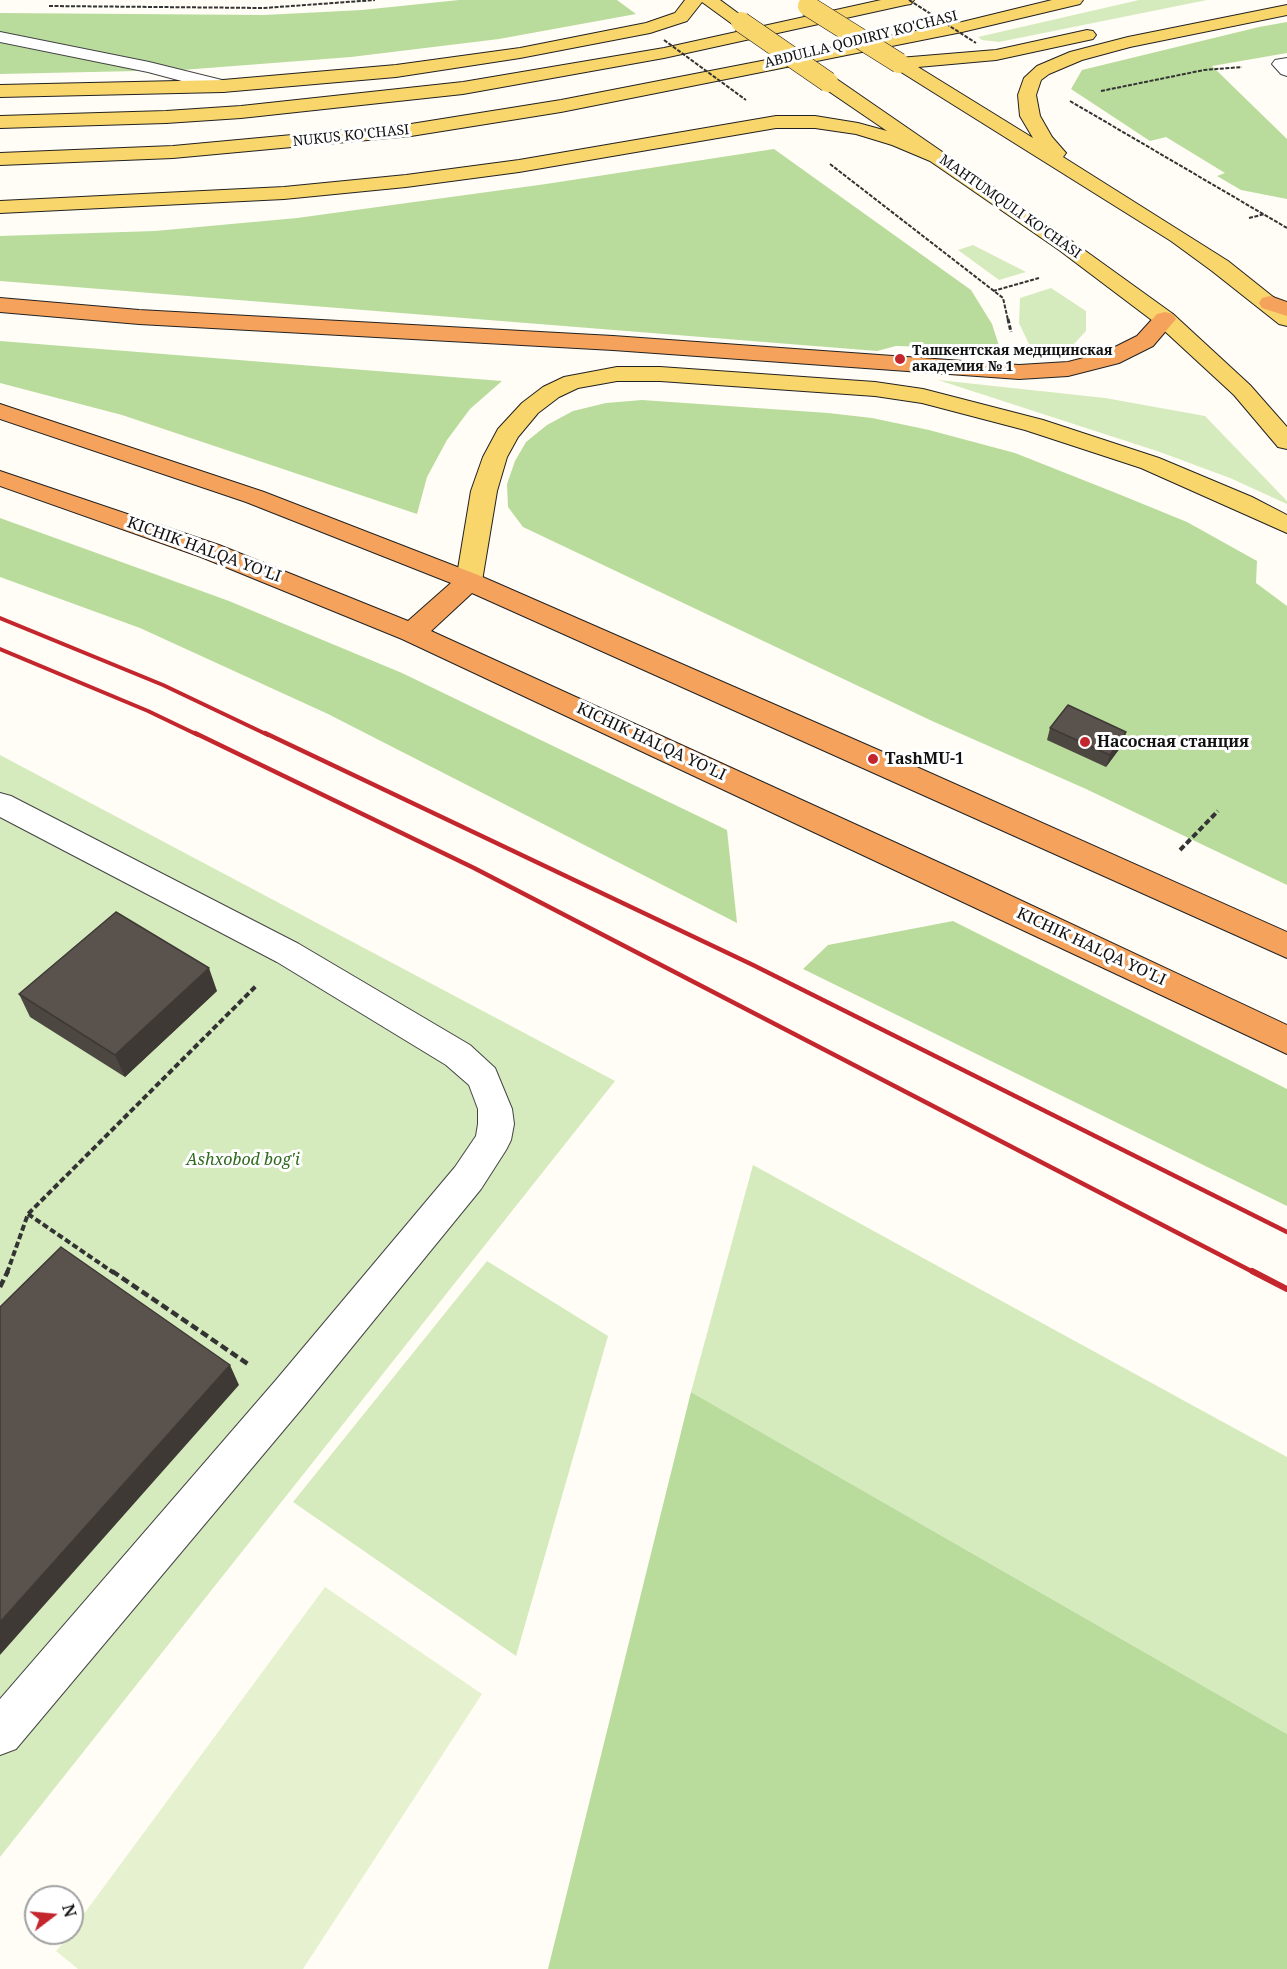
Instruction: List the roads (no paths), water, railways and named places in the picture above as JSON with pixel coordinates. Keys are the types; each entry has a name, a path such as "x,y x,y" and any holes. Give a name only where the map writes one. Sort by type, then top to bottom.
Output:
{"highway":[{"path":"0,305 139,317 613,343 1019,372 1068,369 1111,358 1145,341 1165,319"},
{"path":"0,411 255,496 469,581 873,759 1287,946"},
{"name":"KICHIK HALQA YO'LI","path":"0,478 210,551 412,633 962,886 1287,1040"},
{"path":"412,633 469,581"}],"main road":[{"path":"0,91 223,86 396,71 586,41 650,28 673,21 687,12 694,0"},
{"name":"MAHTUMQULI KO'CHASI","path":"710,0 1090,262 1165,319 1242,390 1287,442"},
{"name":"ABDULLA QODIRIY KO'CHASI","path":"0,122 166,117 316,105 522,79 664,46 907,0"},
{"name":"ABDULLA QODIRIY KO'CHASI","path":"699,79 1024,0"},
{"path":"699,79 962,27 1074,0"},
{"path":"899,63 996,55 1256,0"},
{"path":"803,3 1178,237 1281,304 1287,319"},
{"path":"1074,172 1044,140 1030,116 1027,95 1033,78 1043,70 1076,56 1128,42 1287,10"},
{"name":"NUKUS KO'CHASI","path":"0,159 173,152 411,130 561,106 699,79"},
{"path":"0,207 241,196 406,181 519,166 776,122 815,122 858,129 899,141 937,157"},
{"path":"469,581 477,519 484,491 495,458 511,429 530,408 561,387 584,379 618,374 660,374 875,389 950,402 1034,425 1150,464 1207,486 1287,525"}],"lane":[{"path":"0,37 149,67 223,86"},
{"path":"0,804 288,953 472,1066 483,1078 491,1093 496,1124 493,1140 468,1178 290,1393 0,1733"}],"railway":[{"path":"0,618 163,685 268,735"},
{"path":"0,649 148,711 198,735"},
{"path":"195,733 474,868 1255,1273"},
{"path":"265,733 753,965 1287,1232"},
{"path":"1252,1271 1287,1289"}],"place":[{"name":"Ташкентская медицинская академия № 1","path":"900,359"},
{"name":"Насосная станция","path":"1085,742"},
{"name":"TashMU-1","path":"873,759"}],"park label":[{"name":"Ashxobod bog'i","path":"243,1160"}]}
